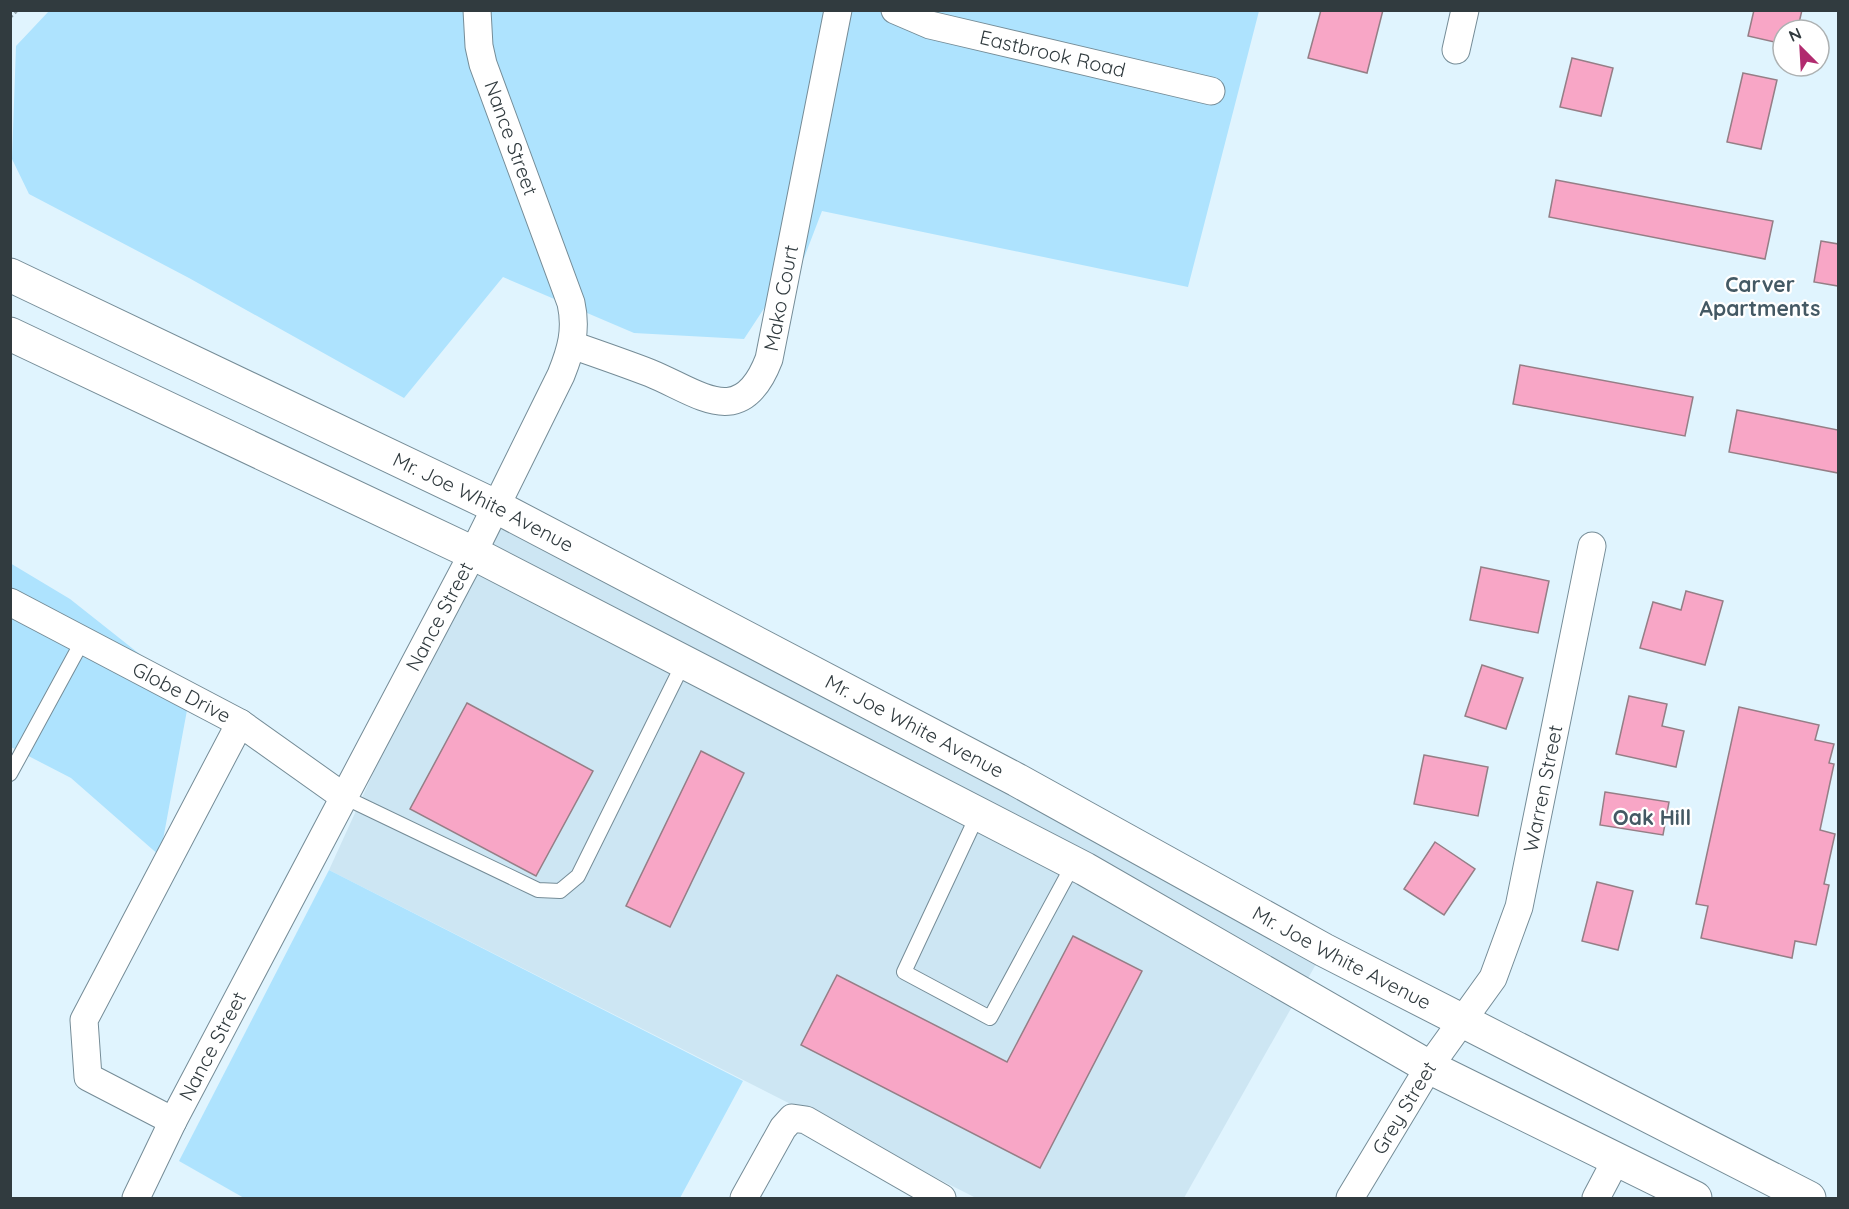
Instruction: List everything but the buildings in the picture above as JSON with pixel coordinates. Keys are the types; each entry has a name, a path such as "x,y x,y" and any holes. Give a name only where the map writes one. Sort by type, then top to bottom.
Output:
{"main road":[{"name":"Mr. Joe White Avenue","path":"10,275 495,506 1017,780 1324,950 1809,1198"},
{"path":"10,334 473,553 1074,863 1429,1067 1695,1198"}],"street":[{"name":"Nance Street","path":"136,1198 173,1121 473,553 561,375 572,345 575,319 571,303 483,64 478,46 477,10"},
{"name":"Mako Court","path":"572,345 651,374 713,402 736,400 753,389 762,378 769,359 838,10"},
{"name":"Eastbrook Road","path":"895,10 930,25 1211,91"},
{"path":"1456,50 1465,10"},
{"name":"Warren Street","path":"1462,1021 1492,978 1518,907 1592,546"},
{"name":"Globe Drive","path":"10,602 240,723 344,797"},
{"path":"173,1121 88,1077 84,1020 240,723"},
{"name":"Grey Street","path":"1350,1198 1429,1067 1462,1021"},
{"path":"744,1198 783,1128 792,1118 806,1120 942,1198"},
{"path":"1596,1198 1616,1160"}],"lane":[{"path":"10,774 83,640"},
{"path":"344,797 538,890 560,891 578,876 684,662"},
{"path":"978,814 904,972 990,1018 1074,863"}],"path":[{"path":"10,17 17,10"}],"shaded area":[{"path":"49,11 1259,11 1188,287 822,211 804,258 795,261 744,339 634,333 503,277 404,398 189,278 29,194 12,159 16,46"},
{"path":"495,506 1324,950 1184,1198 976,1198 329,870"},
{"path":"10,563 70,599 190,694 160,856 71,778 11,747"},
{"path":"329,870 743,1081 680,1198 244,1198 179,1161"}],"district":[{"name":"Carver Apartments","path":"1760,297"},
{"name":"Oak Hill","path":"1652,818"}]}
